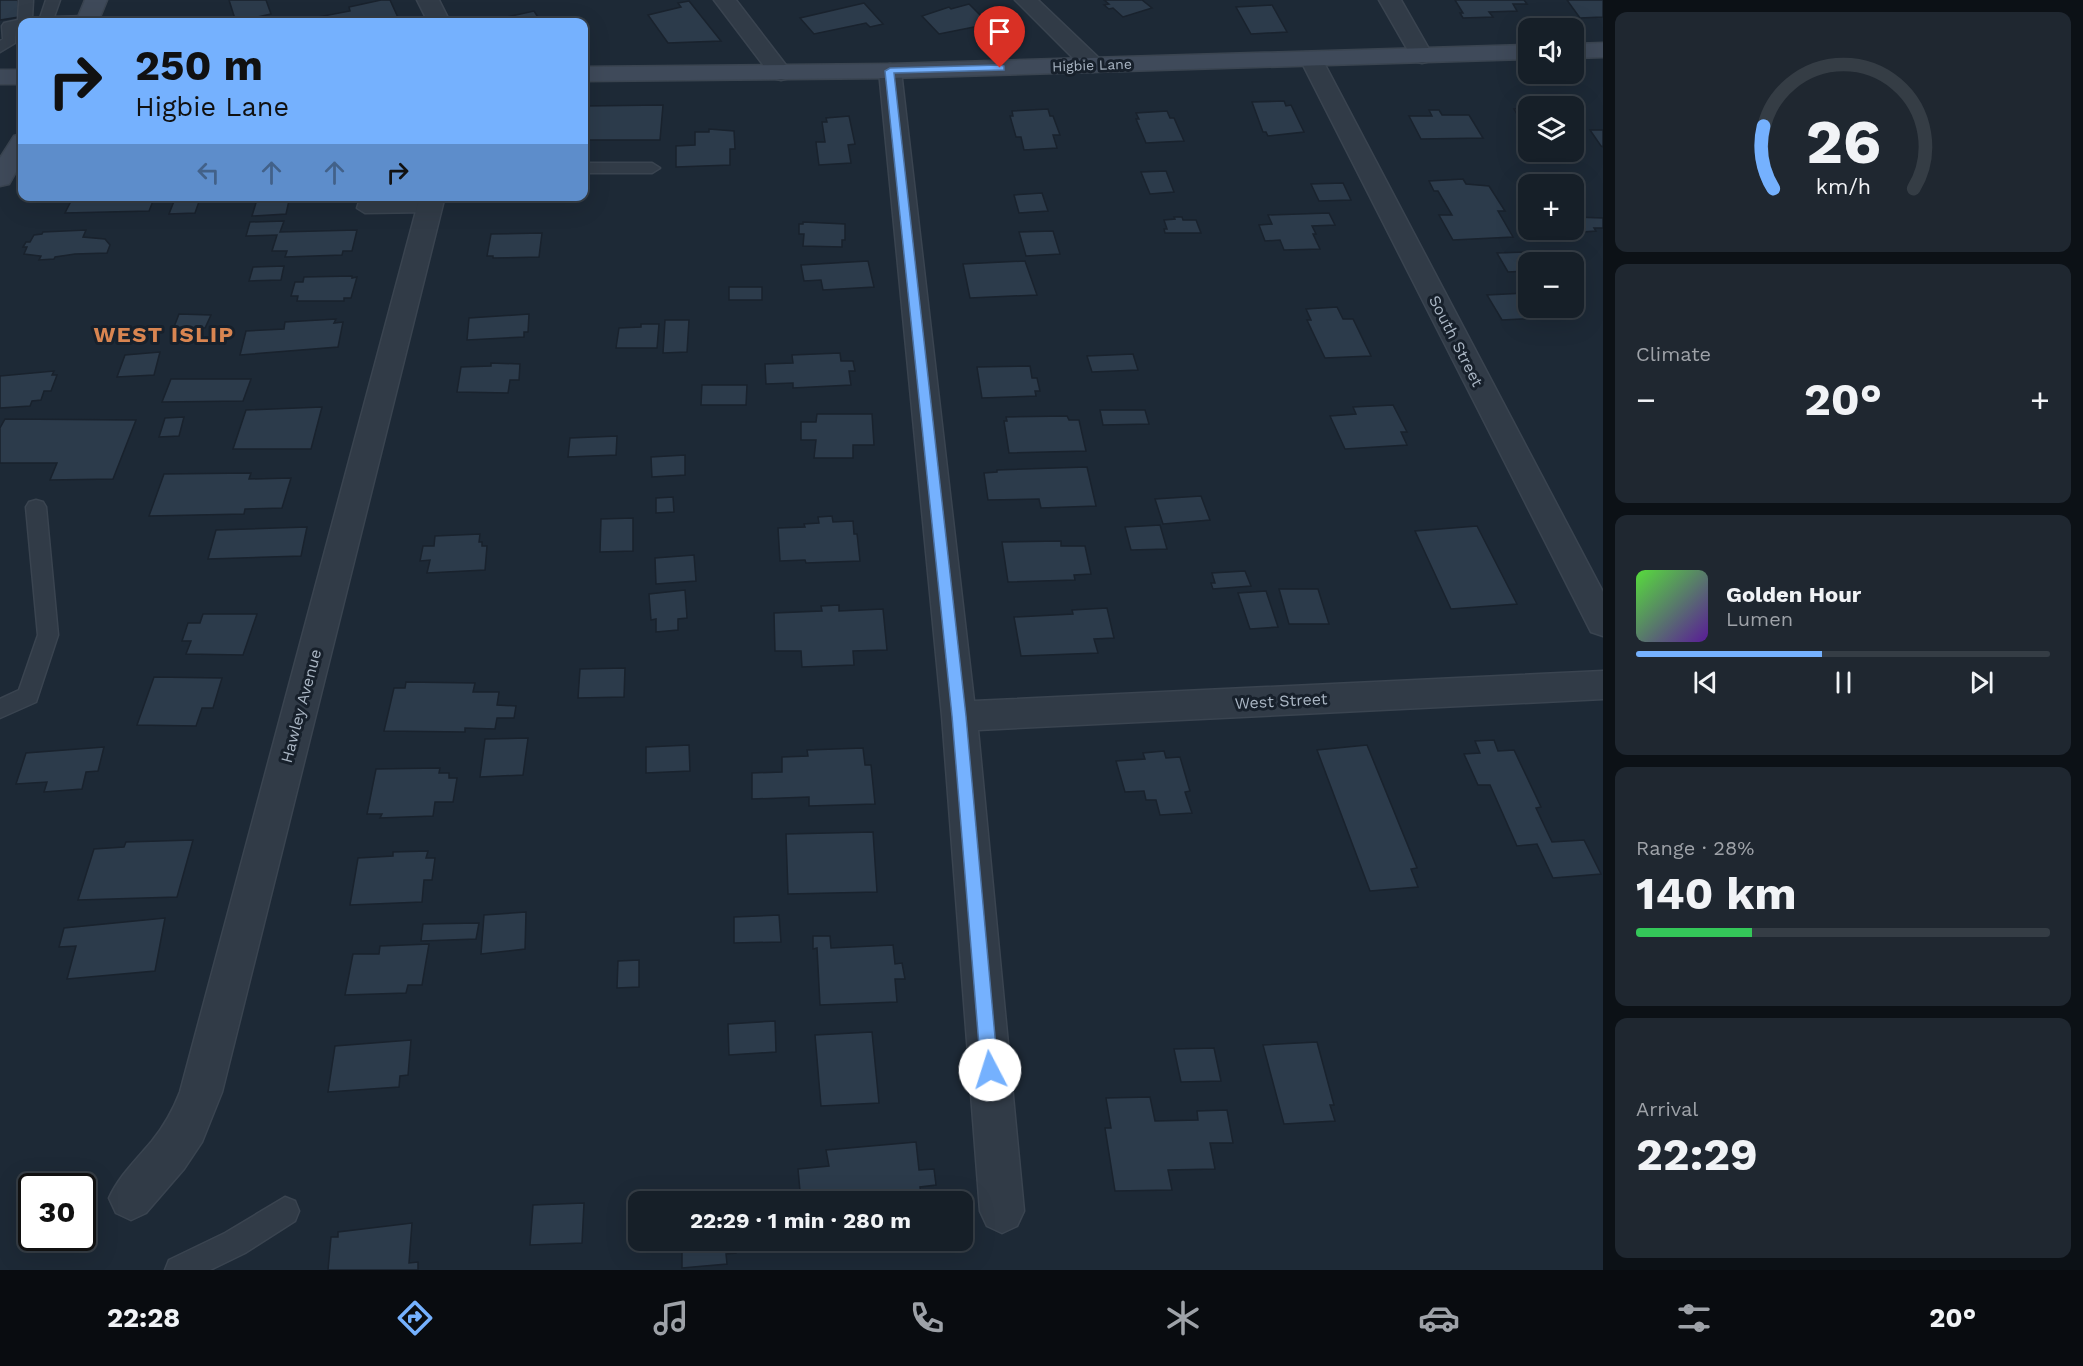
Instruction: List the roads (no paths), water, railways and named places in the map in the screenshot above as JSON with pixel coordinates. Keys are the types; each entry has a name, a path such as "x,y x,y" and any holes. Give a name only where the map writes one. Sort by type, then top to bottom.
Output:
{"main road":[{"path":"1584,51 1603,50"},
{"name":"Higbie Lane","path":"588,74 890,71 1518,52"},
{"path":"0,77 18,77"}],"street":[{"path":"428,0 438,18"},
{"path":"725,0 782,73"},
{"path":"1026,0 1093,65"},
{"path":"1390,0 1422,56"},
{"name":"South Street","path":"1311,59 1603,623"},
{"path":"890,71 959,716 1002,1211"},
{"name":"Hawley Avenue","path":"131,1198 169,1154 187,1127 201,1092 432,202"},
{"name":"West Street","path":"959,716 1603,685"}],"lane":[{"path":"24,18 26,0"},
{"path":"47,18 53,0"},
{"path":"68,18 90,14"},
{"path":"0,48 10,40 9,26 18,24"},
{"path":"588,168 652,168"},
{"path":"368,201 366,208 432,202"},
{"path":"0,709 28,696 48,634 36,507"},
{"path":"179,1270 235,1243 285,1211"}],"district":[{"name":"WEST ISLIP","path":"164,334"}]}
